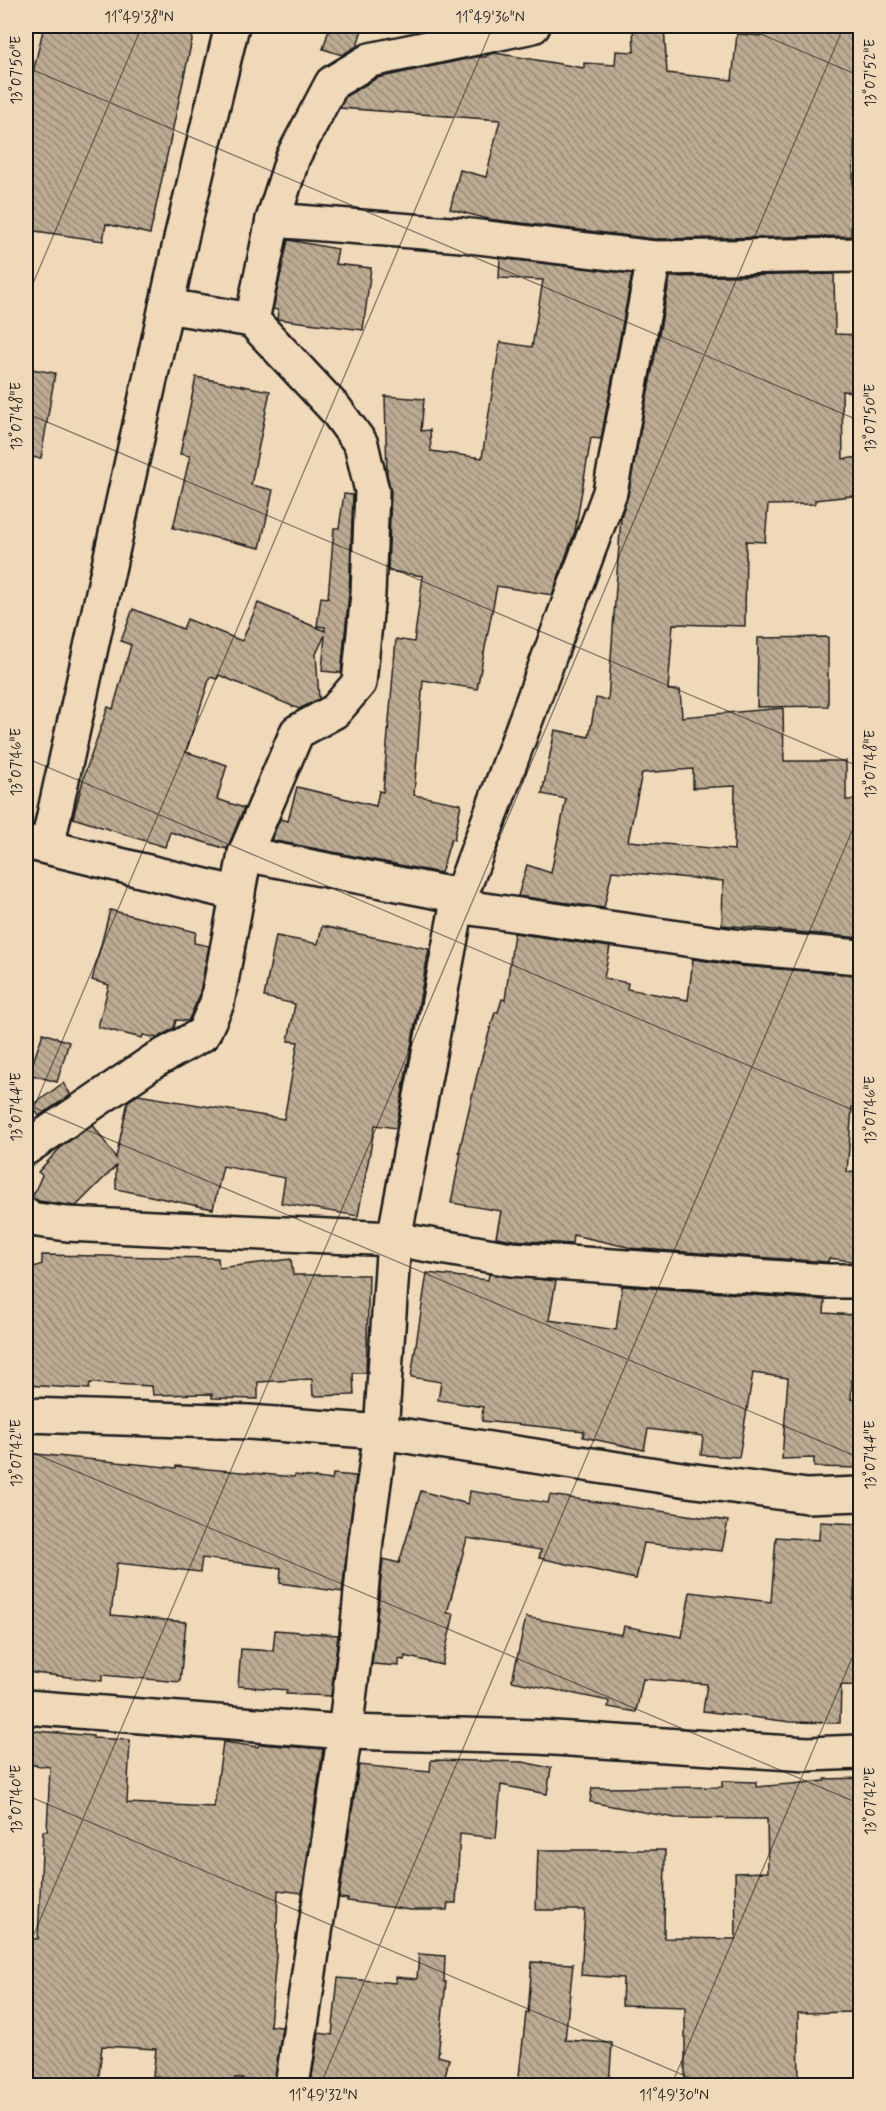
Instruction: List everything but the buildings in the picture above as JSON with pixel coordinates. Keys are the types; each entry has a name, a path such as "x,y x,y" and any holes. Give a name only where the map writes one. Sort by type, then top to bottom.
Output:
{"street":[{"path":"232,26 36,844 238,894"},
{"path":"252,320 273,220 293,157 332,83 370,60 533,26"},
{"path":"273,220 462,235 654,258 861,255"},
{"path":"292,2085 345,1732 357,1634 366,1540 381,1432 394,1239 457,906 610,492 654,258"},
{"path":"26,1148 154,1061 203,1034 217,1003 245,854 297,732 335,711 360,683 368,594 372,492 361,444 336,410 252,320 166,306"},
{"path":"245,854 448,894 457,906 741,947 861,957"},
{"path":"26,1215 30,1219 66,1224 394,1239 511,1260 827,1281 861,1281"},
{"path":"26,1415 249,1422 381,1432 688,1480 807,1496 861,1494"},
{"path":"26,1707 345,1732 538,1737 808,1754 861,1752"}]}
